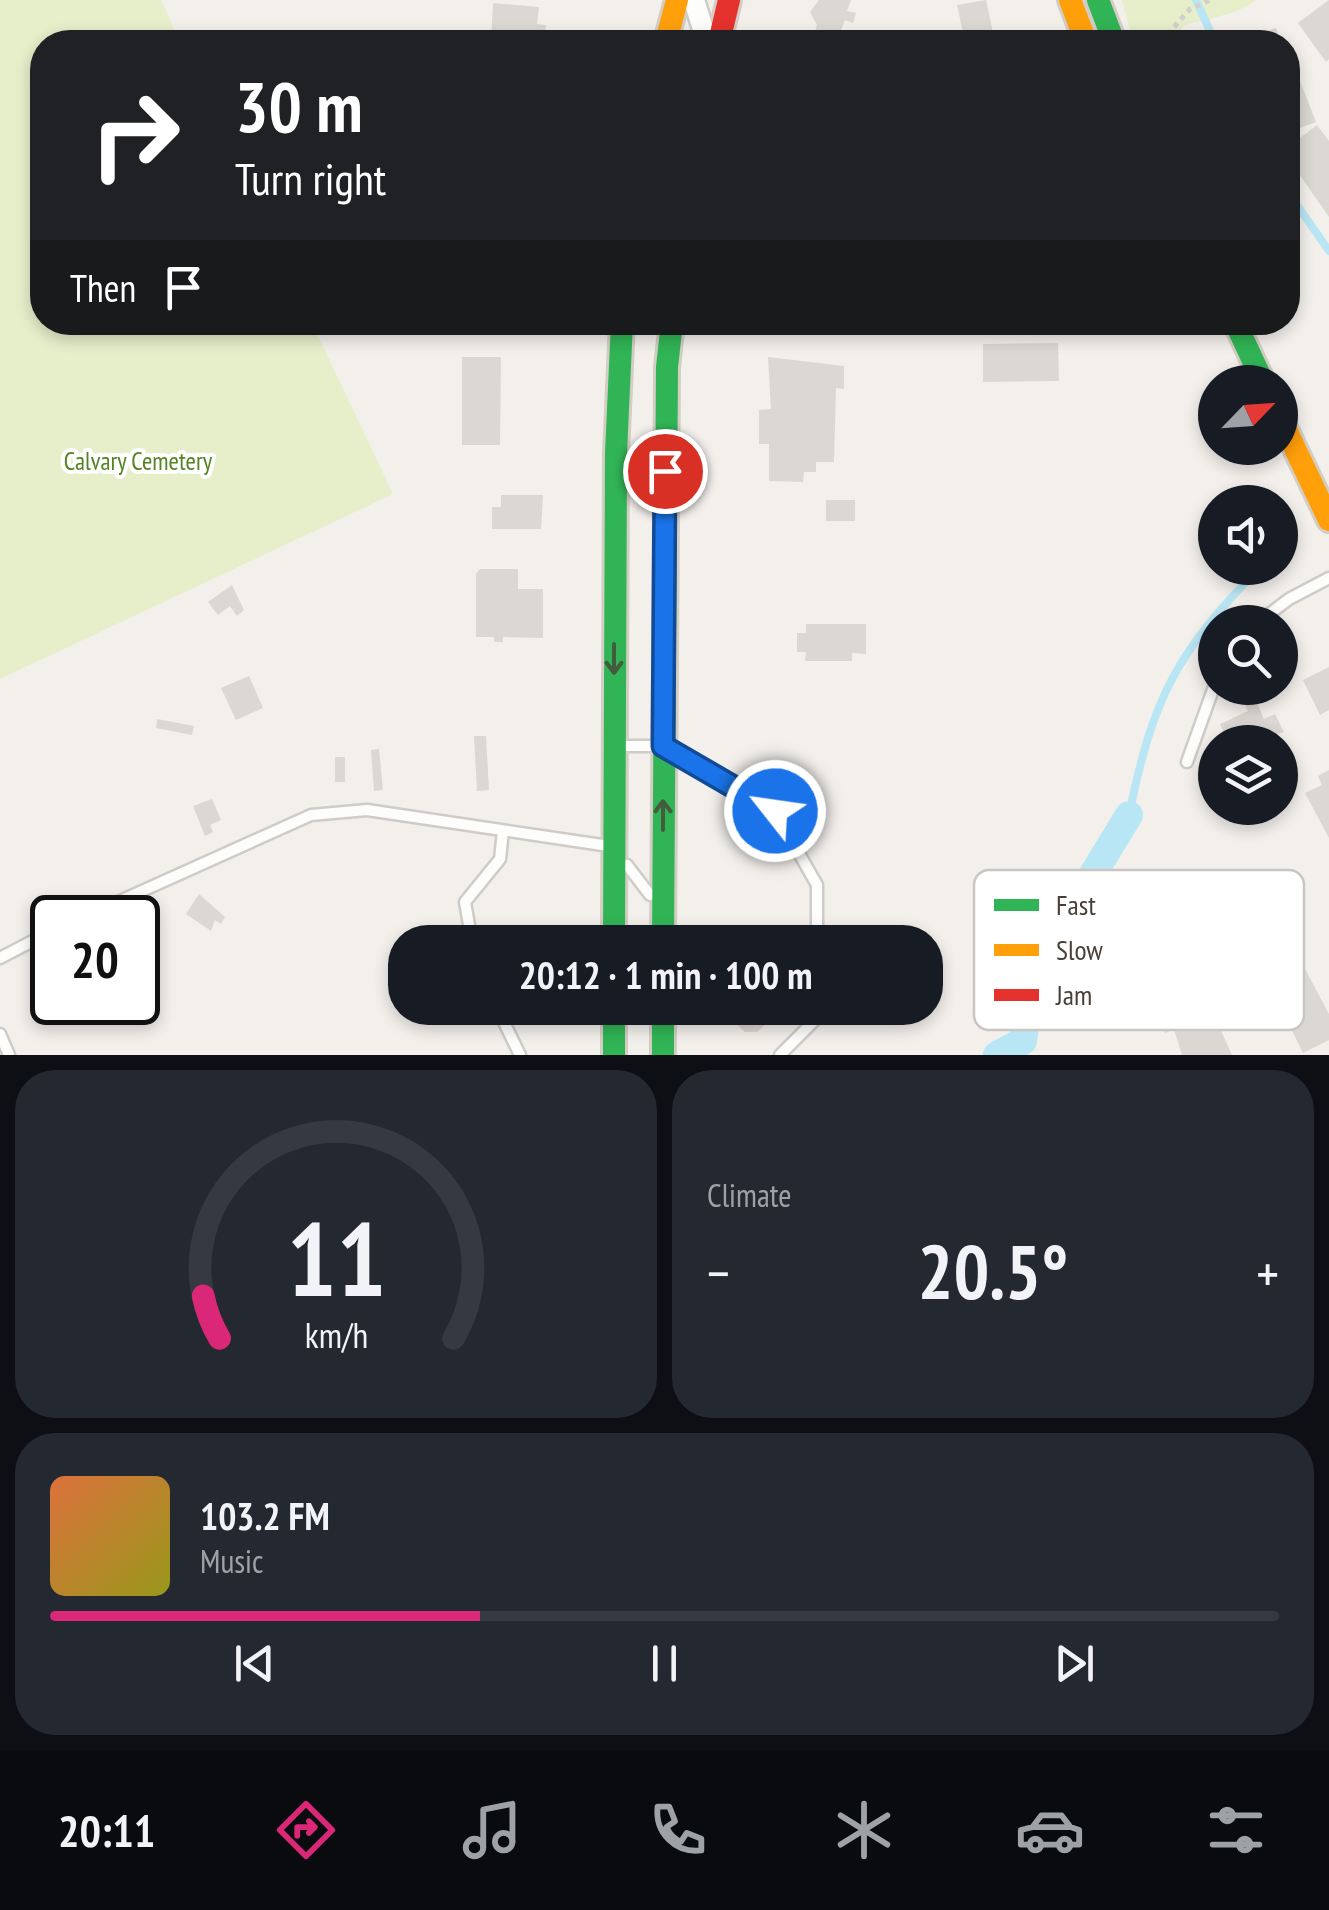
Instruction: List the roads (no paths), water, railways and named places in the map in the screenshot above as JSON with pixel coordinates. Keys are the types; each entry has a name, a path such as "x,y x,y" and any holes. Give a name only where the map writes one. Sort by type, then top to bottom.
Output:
{"main road":[{"path":"669,30 678,0"},
{"path":"722,30 729,0"},
{"path":"1070,0 1081,30"},
{"path":"1098,0 1109,30"},
{"path":"614,925 614,746 626,365 623,335"},
{"path":"663,925 658,367 668,335"},
{"path":"1240,335 1256,365"},
{"path":"1298,455 1329,520"},
{"path":"614,1025 614,1055"},
{"path":"663,1025 663,1055"}],"street":[{"path":"694,0 703,30"}],"lane":[{"path":"1286,605 1329,578"},
{"path":"1187,762 1207,705"},
{"path":"614,746 663,746 775,811 817,885 817,925"},
{"path":"133,895 310,815 367,810 614,847 663,912"},
{"path":"469,925 465,902 500,859 503,831"},
{"path":"0,958 30,942"},
{"path":"505,1025 520,1055"},
{"path":"780,1055 810,1025"},
{"path":"0,1034 10,1055"}],"waterway":[{"path":"1196,0 1210,30"},
{"path":"1300,209 1329,251"},
{"path":"1129,815 1148,739 1172,680 1207,626 1243,585"},
{"path":"1095,870 1129,815"},
{"path":"997,1055 1023,1041 1024,1030"}],"park label":[{"name":"Calvary Cemetery","path":"138,461"}]}
